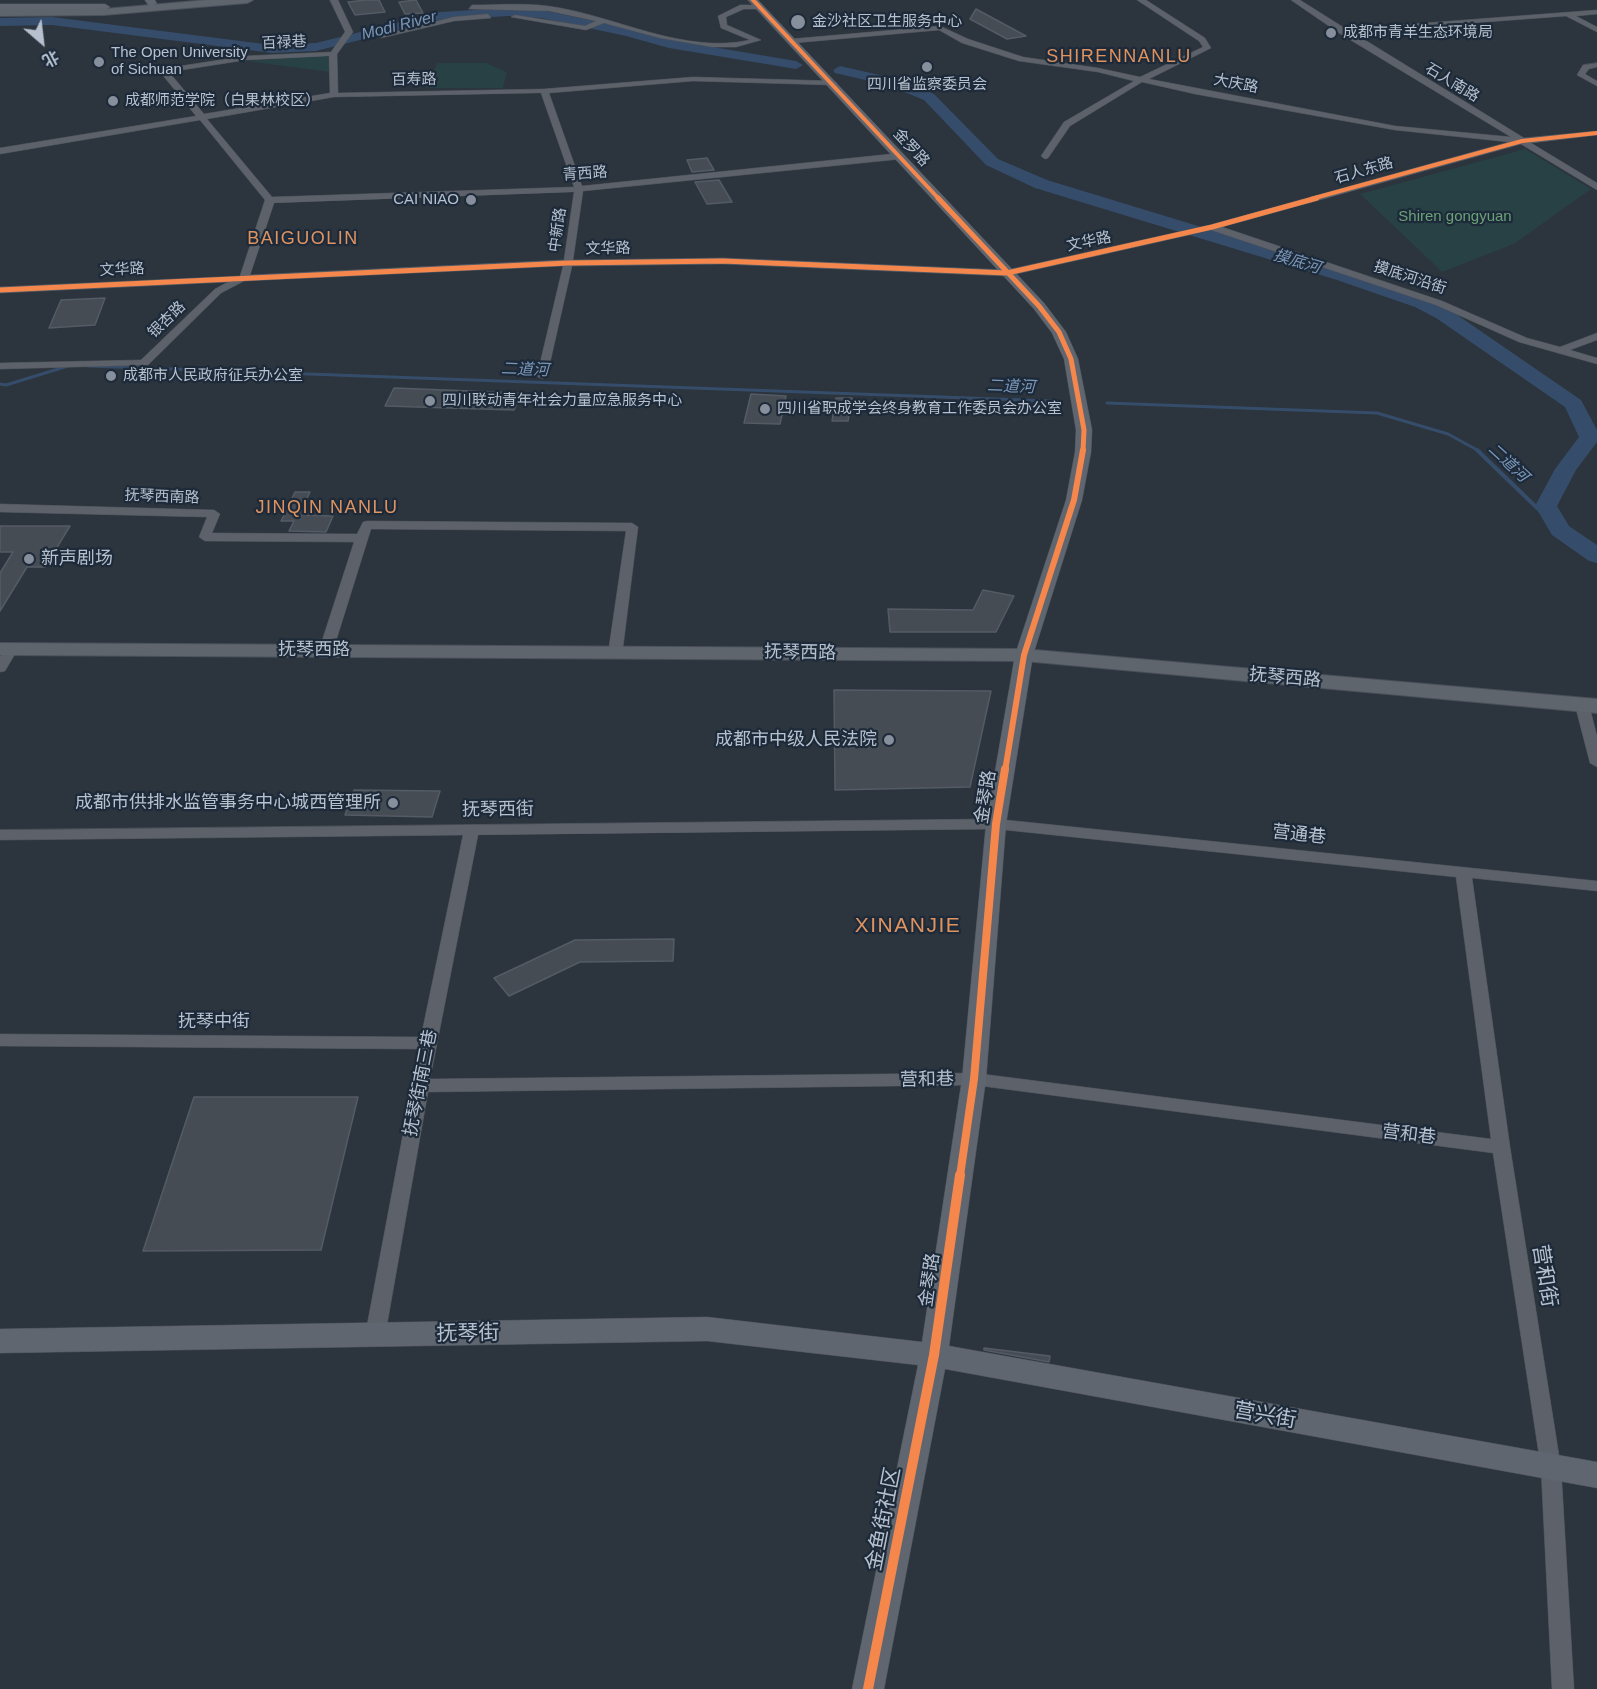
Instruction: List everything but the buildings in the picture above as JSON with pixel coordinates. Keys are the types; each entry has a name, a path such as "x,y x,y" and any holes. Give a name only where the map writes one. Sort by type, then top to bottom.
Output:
{"main road":[{"path":"105,9 151,2 200,0"},
{"path":"0,11 48,12 247,0"},
{"name":"抚琴西路","path":"4,644 330,640 616,643 926,642 1592,701"},
{"name":"抚琴西路","path":"4,644 1025,650"}],"street":[{"path":"334,0 349,32 335,51 334,94"},
{"path":"455,18 471,9 480,0"},
{"path":"1044,156 1067,124 1141,80 1207,48 1207,44 1202,40 1141,0"},
{"name":"石人南路","path":"1295,0 1597,187"},
{"path":"471,9 557,10 696,44 742,46 757,40 724,26 722,16 756,3 794,41"},
{"path":"0,11 105,9"},
{"path":"1342,31 1597,12"},
{"path":"1569,15 1597,30"},
{"path":"381,36 455,18 499,16 586,28 603,21"},
{"name":"大庆路","path":"794,41 940,27 965,41 1022,59 1098,70 1282,109 1395,128 1522,141"},
{"name":"金罗路","path":"794,41 1007,273"},
{"name":"百禄巷","path":"203,117 164,71 246,58 335,51"},
{"path":"1597,65 1586,67 1581,75 1597,84"},
{"name":"百寿路","path":"0,151 334,94 544,91 693,79 833,83"},
{"name":"中新路","path":"542,376 568,263 579,189 544,91"},
{"path":"203,117 270,200 245,277"},
{"path":"1522,141 1597,133"},
{"name":"石人东路","path":"1212,227 1522,141"},
{"name":"青西路","path":"270,200 579,189 900,156"},
{"name":"文华路","path":"0,290 568,263 723,261 1007,273 1212,227"},
{"name":"摸底河沿街","path":"1212,227 1439,303 1523,340 1597,361"},
{"name":"金琴路","path":"934,1355 974,1079 996,824 1025,650 1074,500 1083,452 1084,430 1071,359 1059,332 1039,306 1007,273"},
{"name":"银杏路","path":"0,366 144,363 218,291 245,277"},
{"path":"1562,350 1597,336"},
{"name":"抚琴西南路","path":"0,508 214,514 205,537 361,538"},
{"path":"330,640 361,538 368,525 632,527 616,643"},
{"path":"0,668 4,644"},
{"path":"1592,701 1597,763"},
{"name":"抚琴西街","path":"0,835 996,824"},
{"name":"营通巷","path":"996,824 1597,886"},
{"name":"抚琴街南三巷","path":"375,1336 420,1086 471,830"},
{"name":"营和街","path":"1463,871 1501,1147 1551,1468 1563,1689"},
{"name":"抚琴中街","path":"0,1040 429,1043"},
{"name":"营和巷","path":"420,1086 974,1079 1501,1147"},
{"name":"抚琴街","path":"0,1341 707,1329 934,1355"},
{"name":"营兴街","path":"934,1355 1597,1475"},
{"name":"金鱼街社区","path":"868,1689 934,1355"}],"green space":[{"path":"322,55 328,57 330,72 246,61"},
{"path":"437,63 486,63 507,72 503,88 427,88"},
{"name":"Shiren gongyuan","path":"1525,149 1591,189 1514,244 1442,272 1360,194"}],"waterway":[{"name":"Modi River","path":"0,22 52,21 272,49 316,47 440,16 509,12 541,14 629,32 669,44 796,65"},
{"name":"摸底河","path":"840,70 892,82 929,97 992,162 1041,184 1343,276 1422,303 1443,314 1574,404 1590,437 1566,469 1546,506 1560,530 1597,556"},
{"name":"二道河","path":"0,384 6,385 68,366"},
{"name":"二道河","path":"88,366 1051,401"},
{"name":"二道河","path":"1107,403 1377,413 1448,434 1479,451"},
{"name":"二道河","path":"1477,450 1560,530"}],"cycle path":[{"path":"753,0 1039,306 1059,332 1071,359 1084,430 1083,452 1074,500 1024,655 996,824 974,1079 934,1355 868,1689"},
{"path":"0,290 568,263 723,261 1007,273 1212,227 1522,141 1597,133"}],"place":[{"name":"金沙社区卫生服务中心","path":"798,22"},
{"name":"成都市青羊生态环境局","path":"1331,33"},
{"name":"The Open University of Sichuan","path":"99,62"},
{"name":"四川省监察委员会","path":"927,67"},
{"name":"成都师范学院（白果林校区）","path":"113,101"},
{"name":"CAI NIAO","path":"471,200"},
{"name":"成都市人民政府征兵办公室","path":"111,376"},
{"name":"四川联动青年社会力量应急服务中心","path":"430,401"},
{"name":"四川省职成学会终身教育工作委员会办公室","path":"765,409"},
{"name":"新声剧场","path":"29,559"},
{"name":"成都市中级人民法院","path":"889,740"},
{"name":"成都市供排水监管事务中心城西管理所","path":"393,803"}],"district":[{"name":"SHIRENNANLU","path":"1119,57"},
{"name":"BAIGUOLIN","path":"303,239"},
{"name":"JINQIN NANLU","path":"327,508"},
{"name":"XINANJIE","path":"908,926"}]}
